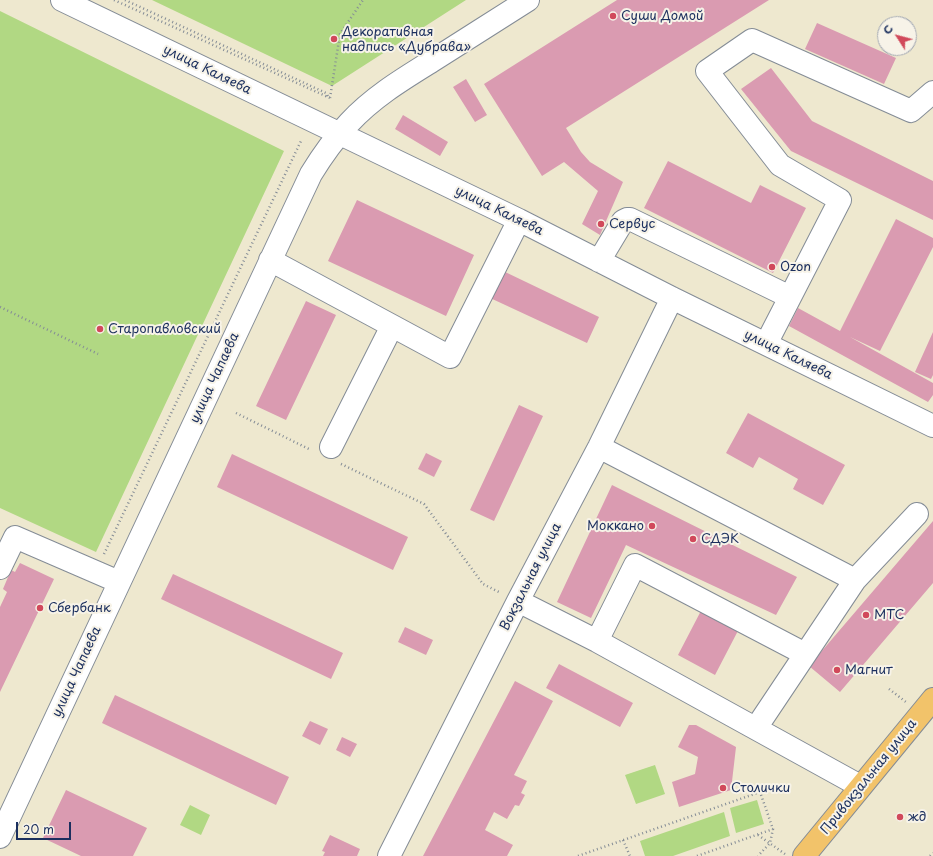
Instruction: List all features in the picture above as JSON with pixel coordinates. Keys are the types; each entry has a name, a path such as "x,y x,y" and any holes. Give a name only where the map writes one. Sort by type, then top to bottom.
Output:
{"main road":[{"name":"Привокзальная улица","path":"804,856 933,698"}],"street":[{"name":"улица Каляева","path":"62,0 519,220 672,298 933,426"},
{"name":"улица Чапаева","path":"0,837 311,174 323,155 354,118 392,87 528,0"},
{"path":"766,344 840,200 780,165 707,71 752,40 911,111 933,92"},
{"path":"599,261 624,221 630,219 790,297"},
{"path":"270,260 450,357 519,220"},
{"name":"Вокзальная улица","path":"389,856 518,601 599,446 672,298"},
{"path":"328,454 392,326"},
{"path":"599,446 855,580"},
{"path":"756,728 855,580 917,514"},
{"path":"0,568 14,536 120,582"},
{"path":"597,641 635,565 805,654"},
{"path":"518,601 597,641 860,786"}],"path":[{"path":"114,0 330,98"},
{"path":"125,0 326,93 330,98"},
{"path":"330,98 340,34 363,0"},
{"path":"96,571 301,141"},
{"path":"0,307 98,354"},
{"path":"236,413 328,454 424,504 483,584 518,601"},
{"path":"578,856 760,792 773,829 770,843 758,856"},
{"path":"697,856 773,829"},
{"path":"758,834 787,856"},
{"path":"623,840 630,856"},
{"path":"930,856 933,853"}],"green space":[{"path":"152,0 466,0 332,86"},
{"name":"Старопавловский","path":"0,11 284,151 96,552 0,508"},
{"path":"655,765 665,794 636,804 625,775"},
{"path":"757,800 764,824 736,833 730,808"},
{"path":"190,805 210,815 201,835 180,825"},
{"path":"724,812 730,836 673,856 645,856 640,841"}],"building":[{"path":"617,0 769,0 566,128 581,152 590,162 623,182 600,235 582,224 598,191 564,162 542,176 484,84"},
{"path":"817,23 877,50 877,56 891,56 896,58 884,84 805,49"},
{"path":"771,68 812,121 933,181 933,220 791,151 741,89"},
{"path":"466,79 487,115 475,122 453,87"},
{"path":"403,115 448,142 440,156 395,129"},
{"path":"668,161 751,203 760,185 806,208 773,273 644,208"},
{"path":"357,200 474,255 446,316 328,261"},
{"path":"896,219 933,238 933,247 880,351 850,337 933,383 933,395 928,402 789,326 798,308 840,331"},
{"path":"501,270 599,317 587,343 488,297"},
{"path":"306,301 336,315 286,420 256,406"},
{"path":"933,332 933,375 931,379 915,372"},
{"path":"519,405 543,416 494,521 470,510"},
{"path":"748,413 845,465 823,505 793,489 798,479 759,457 753,468 726,453"},
{"path":"426,453 442,461 434,477 418,469"},
{"path":"232,454 408,537 393,570 217,487"},
{"path":"612,485 797,577 776,615 626,545 591,618 557,602"},
{"path":"933,521 933,583 840,692 809,666"},
{"path":"20,563 54,579 0,692 0,607 7,592 3,589 11,570 15,572"},
{"path":"173,574 343,653 331,679 161,599"},
{"path":"704,605 741,625 715,675 678,655"},
{"path":"405,627 433,640 426,655 398,642"},
{"path":"559,664 633,703 620,727 546,688"},
{"path":"515,681 553,701 514,775 527,781 521,793 525,795 519,806 515,805 507,819 494,812 485,830 513,845 507,856 423,856"},
{"path":"115,695 289,777 276,805 102,723"},
{"path":"310,721 328,729 320,745 302,736"},
{"path":"689,725 696,725 736,747 731,790 679,807 672,782 695,774 698,757 678,747"},
{"path":"342,737 357,744 350,757 336,750"},
{"path":"66,790 147,828 133,856 81,856 43,838"},
{"path":"330,835 360,849 357,856 323,856 325,852 322,851"}],"place":[{"name":"Суши Домой","path":"613,16"},
{"name":"Декоративная надпись «Дубрава»","path":"334,39"},
{"name":"Сервус","path":"601,224"},
{"name":"Ozon","path":"772,267"},
{"name":"Старопавловский","path":"100,329"},
{"name":"Моккано","path":"652,526"},
{"name":"СДЭК","path":"693,539"},
{"name":"Сбербанк","path":"40,608"},
{"name":"МТС","path":"866,615"},
{"name":"Магнит","path":"837,670"},
{"name":"Столички","path":"723,788"},
{"name":"жд","path":"900,817"}]}
